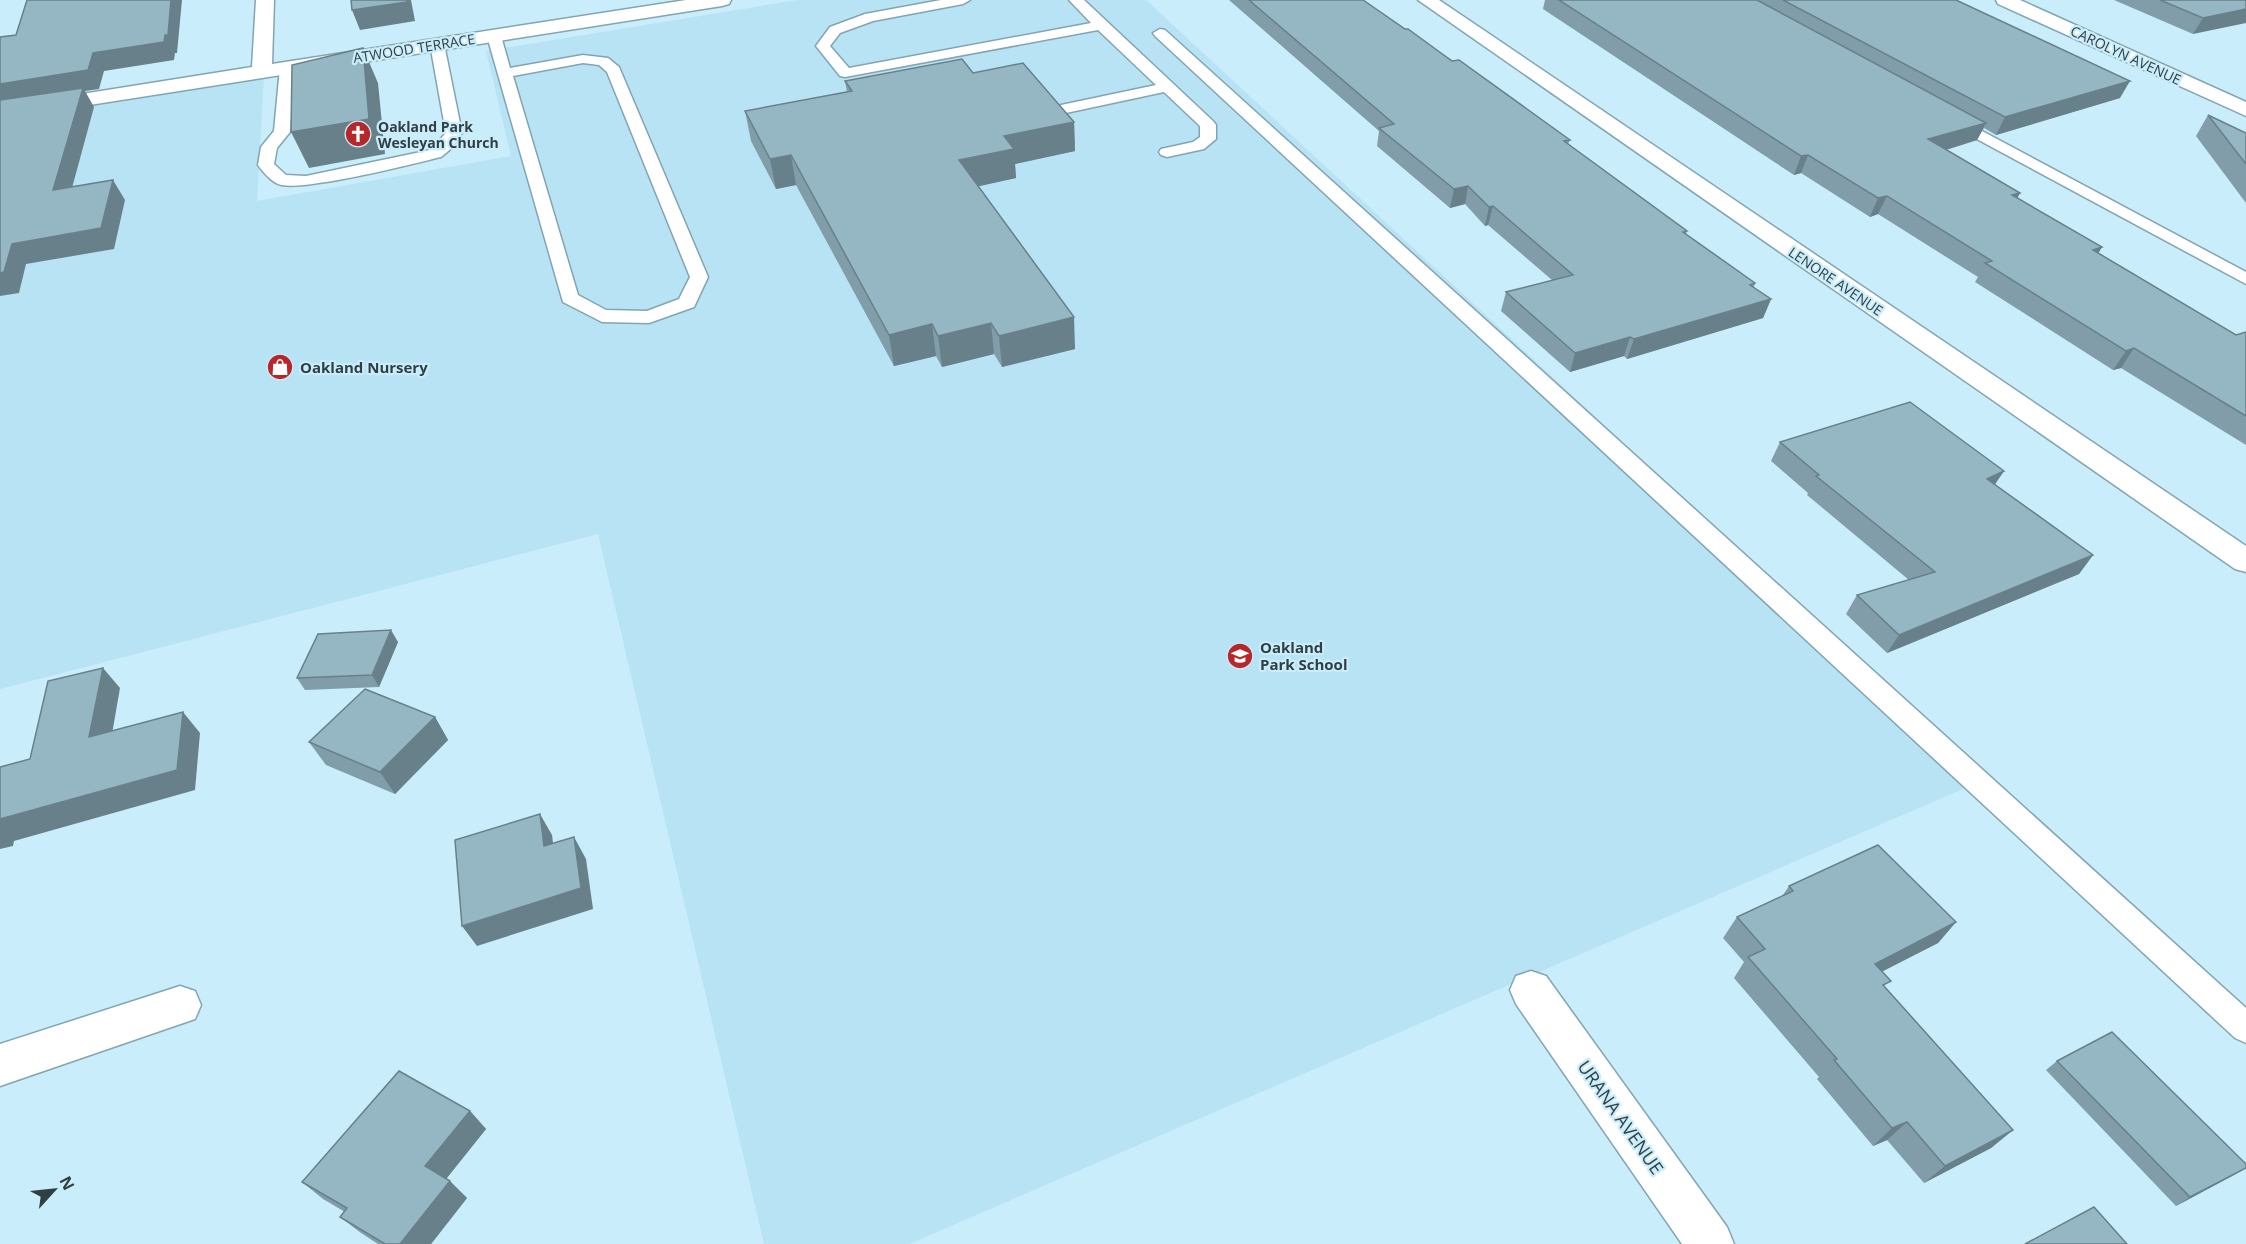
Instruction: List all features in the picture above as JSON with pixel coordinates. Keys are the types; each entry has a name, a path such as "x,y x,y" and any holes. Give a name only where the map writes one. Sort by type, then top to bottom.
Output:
{"street":[{"path":"262,72 265,0"},
{"name":"ATWOOD TERRACE","path":"0,113 722,0"},
{"name":"LENORE AVENUE","path":"1427,0 2246,561"},
{"name":"CAROLYN AVENUE","path":"2005,0 2246,110"},
{"name":"URANA AVENUE","path":"1531,990 1710,1244"},
{"path":"0,1065 180,1005"}],"lane":[{"path":"963,0 870,17 835,30 823,46 845,73 1101,25"},
{"path":"1076,0 1208,125 1208,139 1198,146 1167,152"},
{"path":"1160,33 2246,1028"},
{"path":"494,36 570,298 602,316 649,317 687,303 699,277 614,70 603,61 583,59 505,73"},
{"path":"287,68 282,132 269,147 266,165 282,180 306,181 435,154 447,144 454,132 437,44"},
{"path":"1066,108 1167,87"},
{"path":"1941,114 2246,279"}],"shaded area":[{"name":"Oakland Park School","path":"797,0 1146,0 1986,779 909,1244 764,1244 598,534 0,689 0,117 264,75 257,201 511,156 486,51"}],"building":[{"path":"27,0 171,0 168,35 165,35 164,42 93,53 88,70 0,84 0,37 16,35"},
{"path":"351,0 407,0 407,2 352,10"},
{"path":"1249,0 1363,0 1452,61 1459,60 1570,140 1564,141 1687,231 1683,232 1755,283 1750,285 1771,299 1634,339 1630,337 1575,353 1506,292 1573,275 1493,206 1489,207 1468,186 1454,189 1379,128 1394,124"},
{"path":"1559,0 1757,0 1986,123 1928,139 2020,193 2012,195 2102,247 2093,250 2236,335 2246,332 2246,416 2134,348 2126,351 1985,263 1992,261 1887,196 1878,198 1808,155 1801,156"},
{"path":"1783,0 1956,0 2130,81 2005,117"},
{"path":"2160,0 2246,0 2246,9 2203,18"},
{"path":"363,48 369,119 291,132 292,65"},
{"path":"962,59 973,73 1023,63 1074,122 1004,136 1014,149 959,160 1074,317 999,336 991,323 938,336 932,324 889,335 791,155 770,159 745,111 852,91 845,81"},
{"path":"83,88 53,190 113,180 101,228 12,244 4,272 0,273 0,100"},
{"path":"2208,115 2246,133 2246,164"},
{"path":"1910,402 2004,471 1987,479 2093,555 1899,635 1857,595 1935,572 1816,476 1819,475 1780,442"},
{"path":"391,630 372,675 297,678 318,634"},
{"path":"103,668 89,737 183,712 177,770 0,819 0,767 30,759 48,681"},
{"path":"365,689 435,717 380,772 309,742"},
{"path":"540,814 544,846 574,837 581,888 462,926 455,840"},
{"path":"1878,845 1956,922 1875,964 1891,981 1883,985 2013,1130 1945,1166 1907,1122 1892,1128 1834,1060 1837,1059 1748,957 1765,949 1737,917 1793,891 1789,886"},
{"path":"2112,1032 2246,1164 2246,1168 2190,1197 2057,1061"},
{"path":"399,1071 470,1111 425,1166 450,1181 400,1244 385,1244 340,1217 347,1208 302,1182"},
{"path":"2094,1207 2127,1244 2025,1244"}],"place":[{"name":"Oakland Park Wesleyan Church","path":"358,134"},
{"name":"Oakland Nursery","path":"280,367"},
{"name":"Oakland Park School","path":"1240,656"}]}
